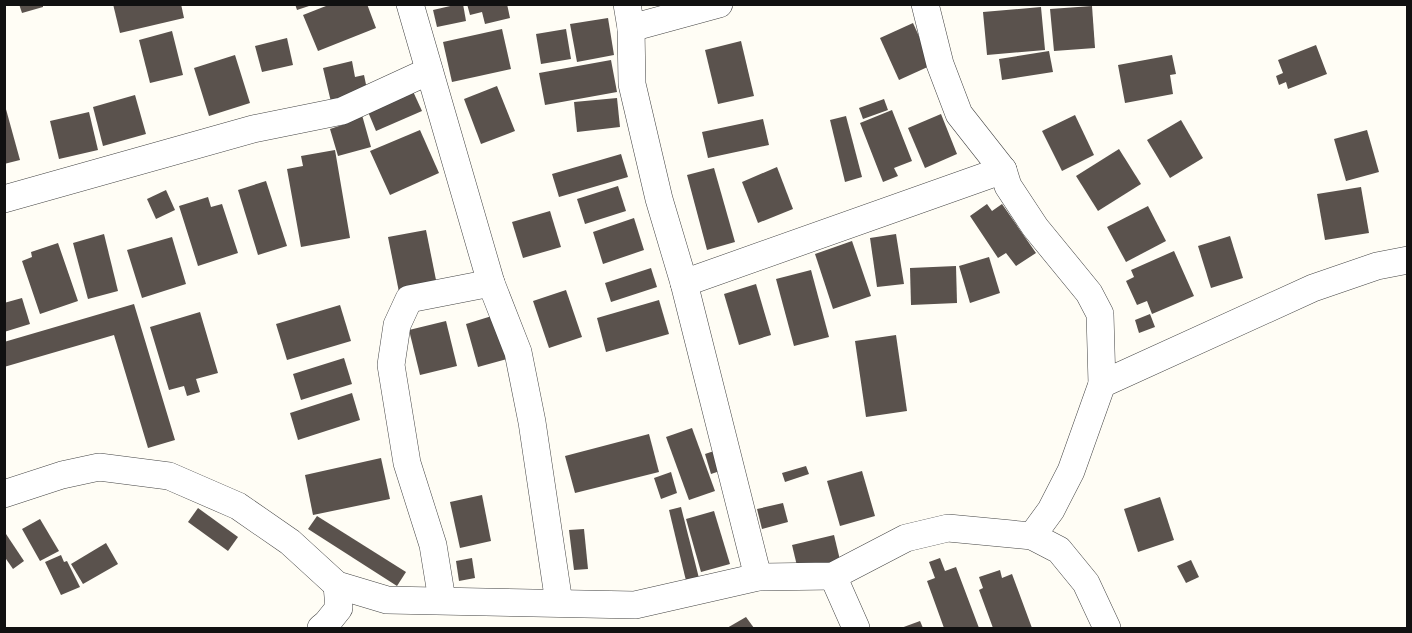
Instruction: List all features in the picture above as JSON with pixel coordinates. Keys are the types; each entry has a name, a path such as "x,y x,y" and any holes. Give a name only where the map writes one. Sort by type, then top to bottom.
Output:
{"street":[{"path":"410,4 491,283 518,352 532,422 559,603"},
{"path":"719,4 629,16 632,84 659,199 684,283 758,577"},
{"path":"931,6 940,64 960,114 1003,170 1008,186 1035,227 1089,293 1100,314 1102,384 1071,471 1051,510 1032,536"},
{"path":"4,199 253,129 342,111 429,71"},
{"path":"684,283 1003,170"},
{"path":"1102,384 1154,358 1312,288 1377,266 1407,260"},
{"path":"442,600 433,545 407,463 391,365 397,325 409,299 491,283"},
{"path":"4,494 62,475 99,467 169,476 238,506 291,542 337,585 387,600 635,605 758,577 833,576 906,538 948,528 1032,536 1059,550 1086,583 1107,628"},
{"path":"833,576 856,628"},
{"path":"321,628 339,608 337,585"},
{"path":"337,585 350,628"}],"building":[{"path":"19,4 43,4 43,7 22,13"},
{"path":"113,4 181,4 184,18 120,33"},
{"path":"295,4 311,4 312,5 297,10"},
{"path":"331,4 367,4 376,28 318,51 303,15"},
{"path":"463,4 466,21 437,27 433,10"},
{"path":"467,4 507,4 510,18 485,24 482,12 470,15"},
{"path":"1092,6 1095,48 1054,51 1050,9"},
{"path":"1041,7 1045,50 987,55 983,12"},
{"path":"608,18 614,55 577,62 570,24"},
{"path":"913,23 932,65 899,80 880,38"},
{"path":"502,29 511,69 452,82 443,42"},
{"path":"566,29 571,59 541,64 536,34"},
{"path":"172,31 183,75 150,83 139,40"},
{"path":"287,38 293,65 262,72 255,46"},
{"path":"741,41 754,96 718,104 705,50"},
{"path":"1316,45 1327,74 1288,89 1286,82 1279,85 1276,76 1283,73 1278,60"},
{"path":"1049,51 1053,72 1002,80 999,59"},
{"path":"235,55 250,103 209,116 194,68"},
{"path":"1172,55 1176,74 1170,75 1173,94 1125,103 1118,65"},
{"path":"611,60 617,92 545,105 539,73"},
{"path":"352,61 355,77 364,75 368,94 331,102 323,68"},
{"path":"497,86 515,131 481,144 464,99"},
{"path":"411,87 422,111 376,131 366,107"},
{"path":"135,95 146,134 103,146 93,107"},
{"path":"617,98 620,127 577,132 574,102"},
{"path":"884,99 888,110 863,119 859,108"},
{"path":"4,102 20,160 4,164"},
{"path":"892,110 912,161 894,168 898,176 883,182 860,123"},
{"path":"89,112 98,150 59,159 50,121"},
{"path":"941,114 957,154 925,168 908,128"},
{"path":"362,115 371,147 338,156 330,129 345,124 344,120"},
{"path":"1075,115 1094,155 1062,171 1042,131"},
{"path":"846,116 862,177 845,182 830,120"},
{"path":"763,119 769,145 708,158 702,132"},
{"path":"1181,120 1203,158 1170,178 1147,140"},
{"path":"420,130 439,173 390,195 370,151"},
{"path":"1367,130 1379,172 1346,181 1334,139"},
{"path":"1119,149 1141,184 1098,211 1076,176"},
{"path":"335,150 350,238 301,247 287,169 303,166 301,156"},
{"path":"621,154 628,177 559,197 552,174"},
{"path":"777,167 793,209 758,223 742,182"},
{"path":"714,168 735,242 707,250 687,175"},
{"path":"266,181 287,246 258,255 238,190"},
{"path":"618,186 626,211 585,224 577,199"},
{"path":"1361,187 1369,233 1325,240 1317,194"},
{"path":"166,190 175,210 156,219 147,199"},
{"path":"208,197 211,207 222,204 238,253 198,266 179,206"},
{"path":"987,204 992,211 1002,204 1036,253 1016,266 1006,253 998,258 970,216"},
{"path":"1148,206 1166,241 1126,262 1107,227"},
{"path":"550,211 561,247 523,258 512,222"},
{"path":"634,218 644,250 603,264 593,232"},
{"path":"426,230 437,285 399,292 388,237"},
{"path":"104,234 118,291 88,299 73,243"},
{"path":"896,234 904,284 877,287 870,238"},
{"path":"1230,236 1243,278 1211,288 1198,246"},
{"path":"172,237 186,284 142,298 127,250"},
{"path":"852,241 871,296 833,309 815,254"},
{"path":"58,243 78,301 40,314 22,261 32,257 31,252"},
{"path":"1174,251 1194,296 1152,314 1147,301 1137,305 1126,281 1134,277 1131,270"},
{"path":"989,257 1000,293 970,303 959,266"},
{"path":"956,266 957,303 911,305 910,268"},
{"path":"651,268 657,287 611,302 605,283"},
{"path":"811,270 829,337 794,346 776,279"},
{"path":"756,284 771,335 739,345 724,294"},
{"path":"566,290 582,337 549,348 533,301"},
{"path":"22,298 30,324 4,332 4,303"},
{"path":"659,300 669,334 606,352 597,318"},
{"path":"134,304 175,440 148,448 114,335 4,367 4,342"},
{"path":"340,305 351,341 287,360 276,324"},
{"path":"200,312 218,373 196,379 200,392 187,396 184,386 169,390 150,327"},
{"path":"1150,314 1155,327 1139,333 1135,320"},
{"path":"495,315 507,359 478,367 466,324"},
{"path":"446,321 457,366 420,375 409,330"},
{"path":"896,335 907,411 866,417 855,341"},
{"path":"344,358 352,384 301,400 293,374"},
{"path":"352,393 360,420 298,440 290,413"},
{"path":"692,428 715,491 689,500 666,437"},
{"path":"649,434 659,472 575,493 565,456"},
{"path":"717,450 723,470 711,474 705,454"},
{"path":"381,458 390,499 313,515 305,475"},
{"path":"806,466 809,474 785,482 782,473"},
{"path":"862,471 875,516 840,526 827,481"},
{"path":"671,472 677,493 661,499 654,478"},
{"path":"482,495 491,541 460,548 450,502"},
{"path":"1160,497 1174,540 1138,552 1124,509"},
{"path":"783,503 788,522 762,529 757,509"},
{"path":"681,507 701,586 688,589 669,510"},
{"path":"198,508 238,537 228,551 188,522"},
{"path":"714,511 730,564 701,572 686,519"},
{"path":"317,516 406,572 397,586 308,529"},
{"path":"40,519 59,551 40,561 22,529"},
{"path":"584,529 588,569 574,570 569,530"},
{"path":"6,534 24,561 13,569 4,556 4,535"},
{"path":"834,535 840,560 798,570 792,545"},
{"path":"106,543 118,564 83,584 71,564"},
{"path":"61,555 64,562 67,561 80,587 61,595 45,562"},
{"path":"472,558 475,578 459,581 456,561"},
{"path":"940,558 945,571 956,567 979,628 944,628 927,581 935,578 929,562"},
{"path":"1191,560 1199,577 1186,583 1177,566"},
{"path":"1000,570 1002,578 1012,574 1032,628 993,628 979,590 983,588 979,577"},
{"path":"746,617 754,628 727,628"},
{"path":"920,621 923,628 901,628"}]}
